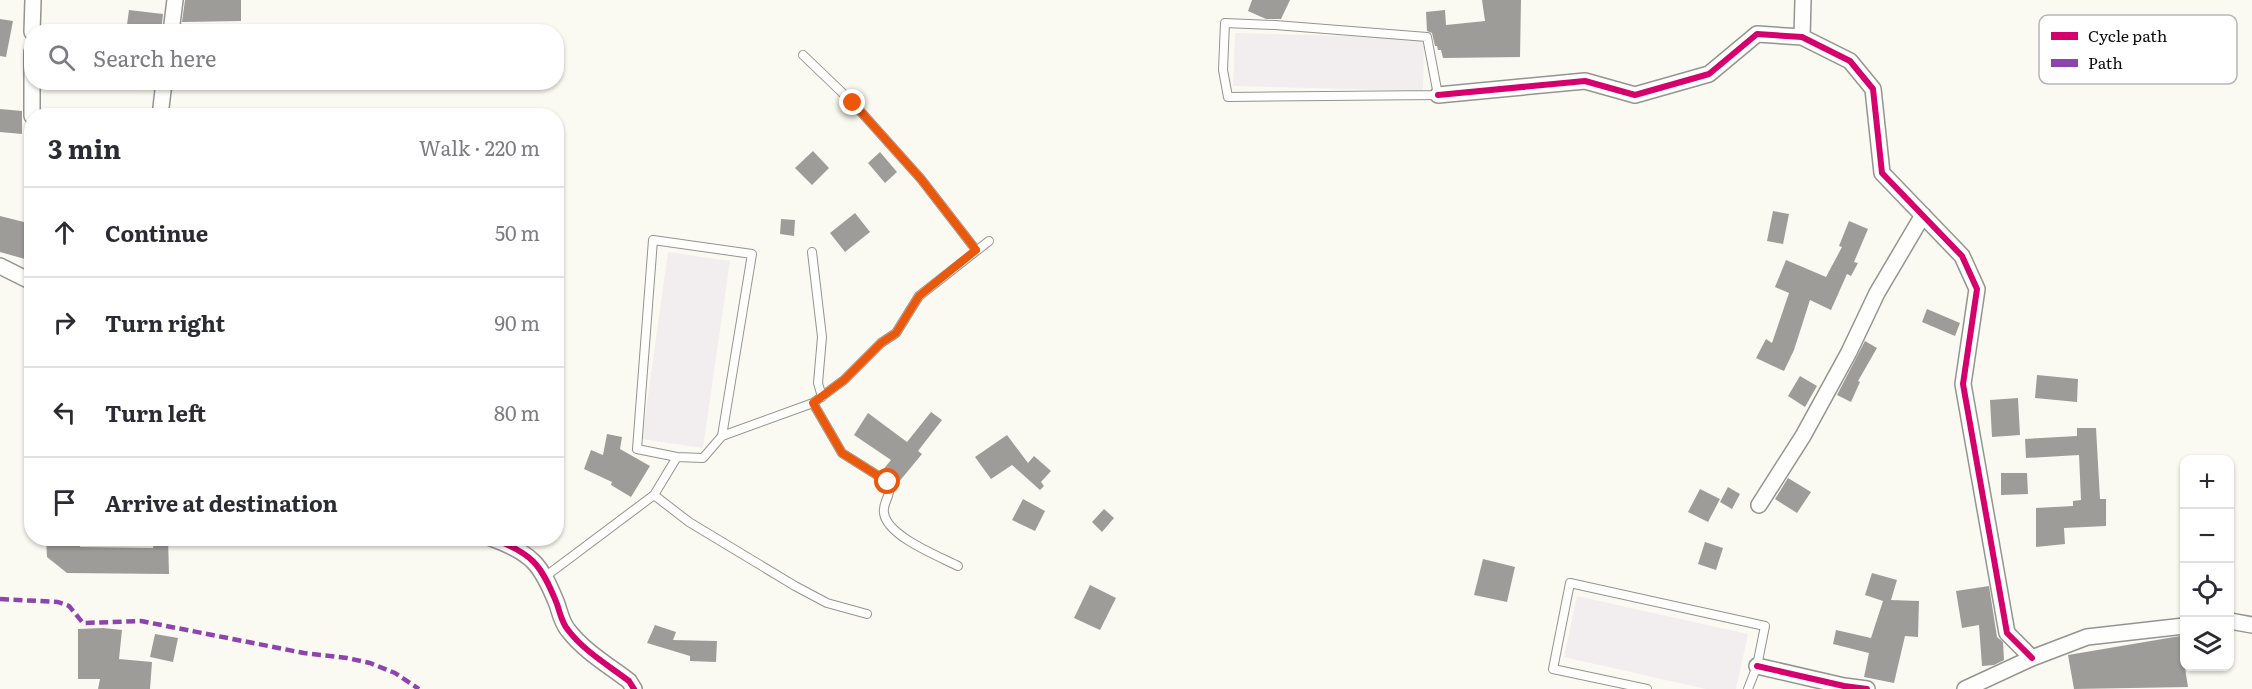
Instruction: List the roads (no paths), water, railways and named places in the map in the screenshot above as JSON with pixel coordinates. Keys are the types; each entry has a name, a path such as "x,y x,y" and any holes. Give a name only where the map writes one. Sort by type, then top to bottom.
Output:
{"street":[{"path":"32,24 33,0"},
{"path":"172,24 175,0"},
{"path":"1802,37 1803,0"},
{"path":"1438,95 1585,81 1635,95 1709,74 1756,34 1802,37 1850,61 1873,89 1882,174 1962,255 1977,289 1963,384 2007,633 2032,658"},
{"path":"32,90 32,108"},
{"path":"161,108 163,90"},
{"path":"1759,505 1803,436 1849,352 1876,293 1923,215"},
{"path":"0,266 24,278"},
{"path":"511,546 530,557 546,576 566,628 584,647 629,681 633,689"},
{"path":"2234,622 2252,625"},
{"path":"1965,689 2032,658 2088,637 2180,626"},
{"path":"1757,666 1867,689"}],"lane":[{"path":"1225,23 1427,37 1438,95 1228,97 1223,70 1225,23"},
{"path":"803,55 853,103 921,179 976,250"},
{"path":"722,436 752,254 653,240 637,449 677,457 703,458 722,436 813,403 822,397 844,380 881,343 896,333 919,296 989,241"},
{"path":"812,252 822,337 818,383 822,397"},
{"path":"813,403 842,453 888,482 890,494 883,510 894,532 958,566"},
{"path":"546,576 654,495 677,457"},
{"path":"654,495 689,522 795,586 828,603 867,614"},
{"path":"1647,689 1553,669 1570,583 1765,626 1757,666 1748,689"}]}
